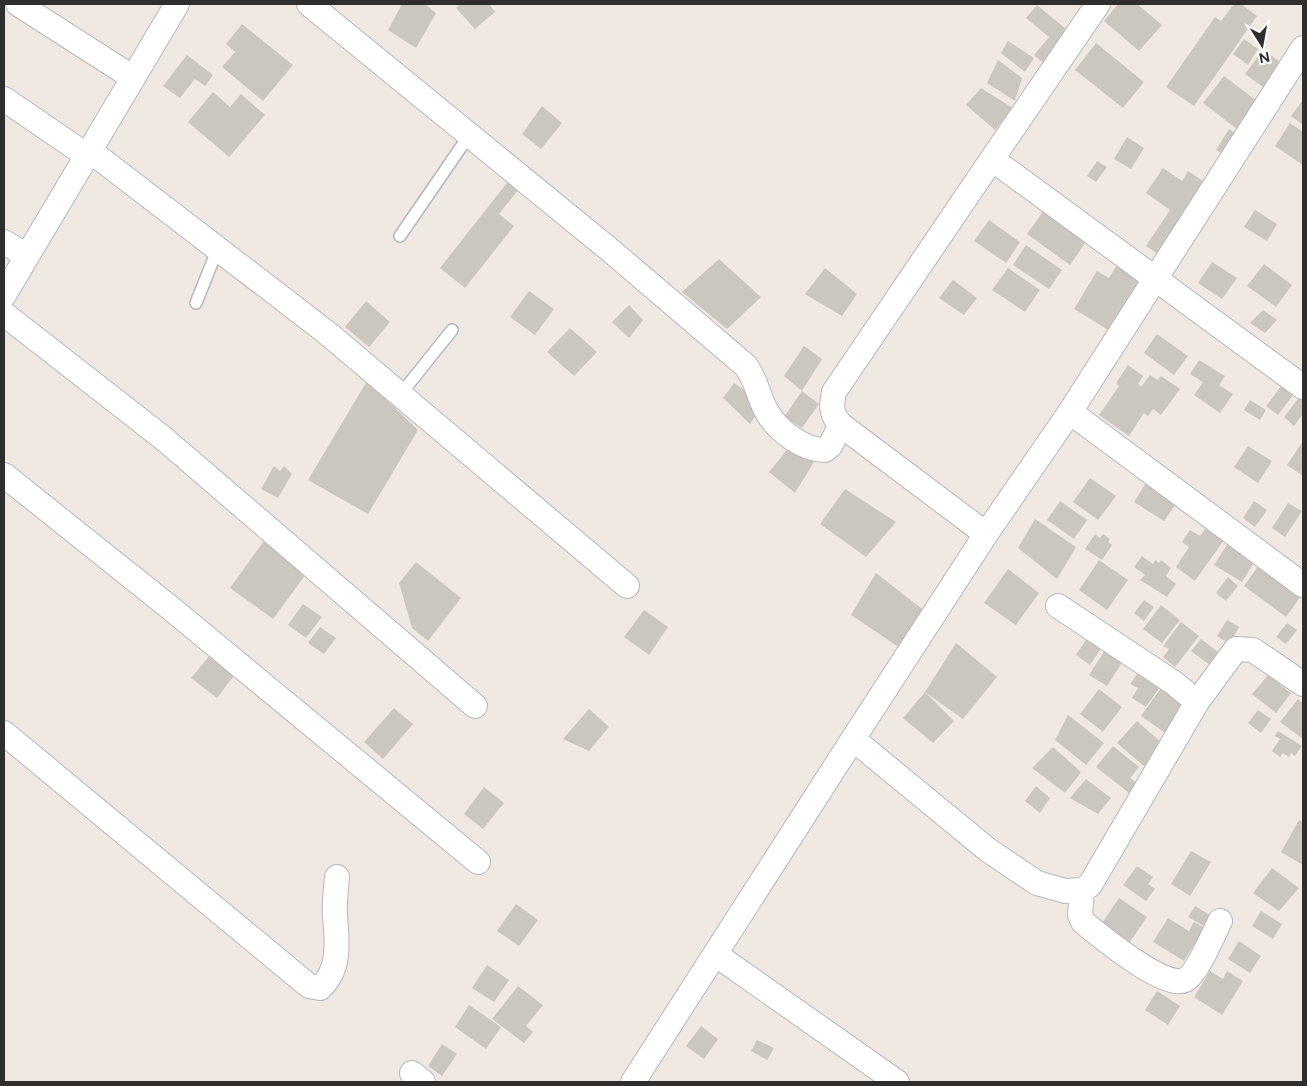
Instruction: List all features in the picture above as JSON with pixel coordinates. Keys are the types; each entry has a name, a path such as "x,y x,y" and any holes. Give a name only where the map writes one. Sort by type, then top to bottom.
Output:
{"street":[{"path":"18,4 132,77"},
{"path":"4,295 177,4"},
{"path":"309,4 470,134 746,366 756,380 767,412 777,424 801,444 825,450 830,446 841,425"},
{"path":"986,534 841,425 832,413 831,404 834,392 1098,4"},
{"path":"633,1082 986,534 1070,412 1303,48"},
{"path":"4,98 88,152 218,248 326,332 627,586"},
{"path":"992,159 1303,387"},
{"path":"4,242 27,256"},
{"path":"4,314 163,438 475,706"},
{"path":"1070,412 1303,585"},
{"path":"4,475 168,606 478,862"},
{"path":"1058,606 1174,683 1197,702"},
{"path":"853,739 988,850 1037,883 1065,890 1082,890 1090,885 1197,702 1233,652 1239,648 1253,650 1303,684"},
{"path":"4,734 309,986 320,988 329,980 334,969 338,937 335,914 337,877"},
{"path":"1082,890 1080,915 1083,922 1152,971 1174,982 1184,980 1193,973 1220,921"},
{"path":"715,954 897,1082"}],"lane":[{"path":"400,236 470,134"},
{"path":"196,303 218,248"},
{"path":"400,395 452,330"}],"building":[{"path":"402,4 425,4 436,13 416,48 388,30"},
{"path":"460,4 489,4 495,12 475,29 456,8"},
{"path":"1118,4 1137,4 1162,25 1139,51 1104,21"},
{"path":"1234,4 1241,4 1257,16 1194,106 1166,87 1215,17 1221,21"},
{"path":"1037,5 1078,39 1052,70 1034,55 1049,37 1026,18"},
{"path":"242,24 293,65 263,101 222,67 235,52 226,44"},
{"path":"1244,39 1258,49 1248,65 1233,54"},
{"path":"1008,41 1034,58 1025,72 1001,53"},
{"path":"1096,43 1144,82 1123,108 1075,70"},
{"path":"1263,50 1288,67 1270,92 1245,74"},
{"path":"187,55 213,75 205,86 195,79 180,98 163,86"},
{"path":"998,60 1022,78 1015,101 987,83"},
{"path":"1224,76 1262,105 1241,132 1203,103"},
{"path":"981,88 1013,108 995,130 966,105"},
{"path":"213,92 230,107 241,94 265,115 229,157 188,122"},
{"path":"1303,100 1303,125 1291,116"},
{"path":"542,106 562,123 541,149 522,134"},
{"path":"1290,123 1303,132 1303,165 1275,146"},
{"path":"1229,129 1240,136 1228,157 1216,150"},
{"path":"1127,137 1144,148 1131,169 1114,159"},
{"path":"1097,161 1107,167 1096,182 1087,176"},
{"path":"1163,168 1182,181 1188,171 1212,187 1164,258 1146,246 1170,210 1146,193"},
{"path":"510,179 518,190 499,214 514,226 465,288 440,268"},
{"path":"1045,209 1088,239 1070,265 1027,234"},
{"path":"1255,210 1277,224 1267,241 1244,227"},
{"path":"989,220 1020,242 1006,263 974,241"},
{"path":"1026,245 1062,270 1049,289 1013,265"},
{"path":"719,259 761,297 727,329 682,292"},
{"path":"1120,260 1150,278 1110,331 1074,309 1097,271 1109,278"},
{"path":"1212,262 1237,278 1222,299 1198,283"},
{"path":"1264,264 1292,285 1276,307 1247,286"},
{"path":"825,268 857,294 842,316 805,294"},
{"path":"1008,268 1040,290 1025,312 992,290"},
{"path":"953,280 977,298 964,315 939,298"},
{"path":"529,291 554,309 535,335 510,317"},
{"path":"366,301 390,322 369,347 345,327"},
{"path":"629,305 643,320 629,338 612,322"},
{"path":"1263,310 1277,320 1265,333 1250,323"},
{"path":"570,328 597,352 574,376 547,352"},
{"path":"1157,334 1188,356 1174,375 1144,353"},
{"path":"804,346 822,359 802,391 784,376"},
{"path":"1199,360 1225,376 1219,385 1233,394 1220,413 1194,395 1203,382 1190,374"},
{"path":"1128,365 1143,376 1138,384 1141,387 1150,375 1158,380 1161,376 1180,389 1161,415 1153,409 1148,416 1144,413 1129,436 1099,415 1119,386 1116,383"},
{"path":"367,381 418,430 368,514 308,480"},
{"path":"734,383 764,404 750,424 723,398"},
{"path":"1282,385 1294,394 1278,415 1266,406"},
{"path":"802,391 819,404 802,428 784,417"},
{"path":"1302,394 1303,414 1294,426 1284,417"},
{"path":"1250,400 1266,410 1260,420 1244,410"},
{"path":"1303,441 1303,476 1287,465"},
{"path":"790,446 814,462 795,493 769,472"},
{"path":"1248,446 1272,461 1258,483 1234,467"},
{"path":"274,466 280,471 284,466 292,474 278,498 261,489"},
{"path":"1090,478 1116,496 1098,520 1073,502"},
{"path":"1147,481 1178,501 1164,521 1134,502"},
{"path":"845,489 896,522 866,557 820,524"},
{"path":"1060,501 1087,520 1074,539 1047,520"},
{"path":"1254,501 1267,510 1255,527 1243,518"},
{"path":"1288,503 1302,511 1285,537 1272,528"},
{"path":"1035,519 1076,547 1057,579 1018,548"},
{"path":"1208,525 1226,537 1195,581 1176,567 1189,547 1182,542 1190,530 1200,536"},
{"path":"1095,534 1100,538 1103,534 1110,539 1108,542 1112,545 1102,560 1085,549"},
{"path":"266,538 309,570 273,619 230,588"},
{"path":"1231,539 1258,556 1242,582 1214,565"},
{"path":"1142,556 1153,564 1155,560 1159,563 1161,560 1171,568 1166,576 1176,584 1167,597 1140,580 1145,575 1134,567"},
{"path":"1099,560 1128,580 1107,610 1079,590"},
{"path":"1262,561 1303,593 1286,617 1244,586"},
{"path":"416,562 461,598 428,641 412,628 399,583"},
{"path":"1008,569 1039,593 1016,625 984,603"},
{"path":"876,573 926,612 903,650 851,615"},
{"path":"1228,577 1238,586 1226,601 1216,593"},
{"path":"1144,600 1154,607 1144,621 1134,613"},
{"path":"303,604 322,617 306,638 288,625"},
{"path":"1161,605 1180,620 1162,643 1143,629"},
{"path":"644,610 668,627 649,655 624,637"},
{"path":"1227,620 1239,627 1230,644 1217,636"},
{"path":"1181,622 1199,636 1175,667 1163,657 1169,649 1163,646"},
{"path":"1287,623 1297,630 1286,644 1276,637"},
{"path":"320,627 336,638 324,654 308,643"},
{"path":"1092,631 1106,641 1090,665 1076,655"},
{"path":"1201,639 1227,659 1218,671 1191,651"},
{"path":"956,643 997,677 963,719 925,692"},
{"path":"1109,644 1127,655 1107,686 1089,675"},
{"path":"211,654 227,666 233,677 217,698 191,678"},
{"path":"1140,670 1162,684 1146,707 1132,698 1138,688 1130,684"},
{"path":"1268,675 1291,693 1276,713 1252,694"},
{"path":"1163,685 1193,706 1171,737 1141,716"},
{"path":"1099,689 1122,707 1103,732 1080,714"},
{"path":"925,692 954,721 933,743 903,718"},
{"path":"1298,699 1303,703 1303,739 1280,722"},
{"path":"394,708 413,724 383,759 364,742"},
{"path":"589,709 609,727 589,751 563,739"},
{"path":"1258,710 1271,719 1261,733 1248,723"},
{"path":"1068,715 1104,743 1086,765 1055,740"},
{"path":"1137,721 1164,745 1145,767 1117,743"},
{"path":"1278,731 1302,746 1295,756 1291,753 1289,757 1283,753 1280,757 1272,751 1280,739 1275,736"},
{"path":"1113,746 1139,767 1130,778 1137,783 1129,793 1096,767"},
{"path":"1053,747 1081,772 1065,793 1032,768"},
{"path":"1086,779 1111,798 1098,814 1070,798"},
{"path":"1036,786 1050,798 1040,813 1025,801"},
{"path":"484,787 504,803 483,829 464,814"},
{"path":"1299,820 1303,822 1303,865 1281,852"},
{"path":"1191,851 1211,862 1190,896 1171,884"},
{"path":"1137,866 1153,877 1148,884 1155,889 1146,901 1123,885"},
{"path":"1272,868 1299,888 1279,911 1253,893"},
{"path":"1119,898 1147,917 1130,942 1102,923"},
{"path":"516,904 538,920 519,946 497,931"},
{"path":"1195,906 1210,915 1204,926 1188,917"},
{"path":"1261,911 1282,924 1273,939 1252,926"},
{"path":"1168,918 1189,931 1194,922 1205,928 1184,961 1153,942"},
{"path":"1239,941 1261,956 1250,973 1228,959"},
{"path":"487,965 509,980 494,1002 472,988"},
{"path":"1210,971 1223,979 1227,971 1243,981 1222,1015 1194,997"},
{"path":"518,986 543,1005 526,1026 533,1032 524,1043 492,1019"},
{"path":"1157,991 1180,1006 1168,1025 1145,1010"},
{"path":"469,1005 501,1027 486,1049 455,1027"},
{"path":"701,1026 718,1039 704,1059 686,1046"},
{"path":"757,1040 774,1048 767,1060 751,1051"},
{"path":"442,1044 457,1054 442,1076 428,1066"}]}
